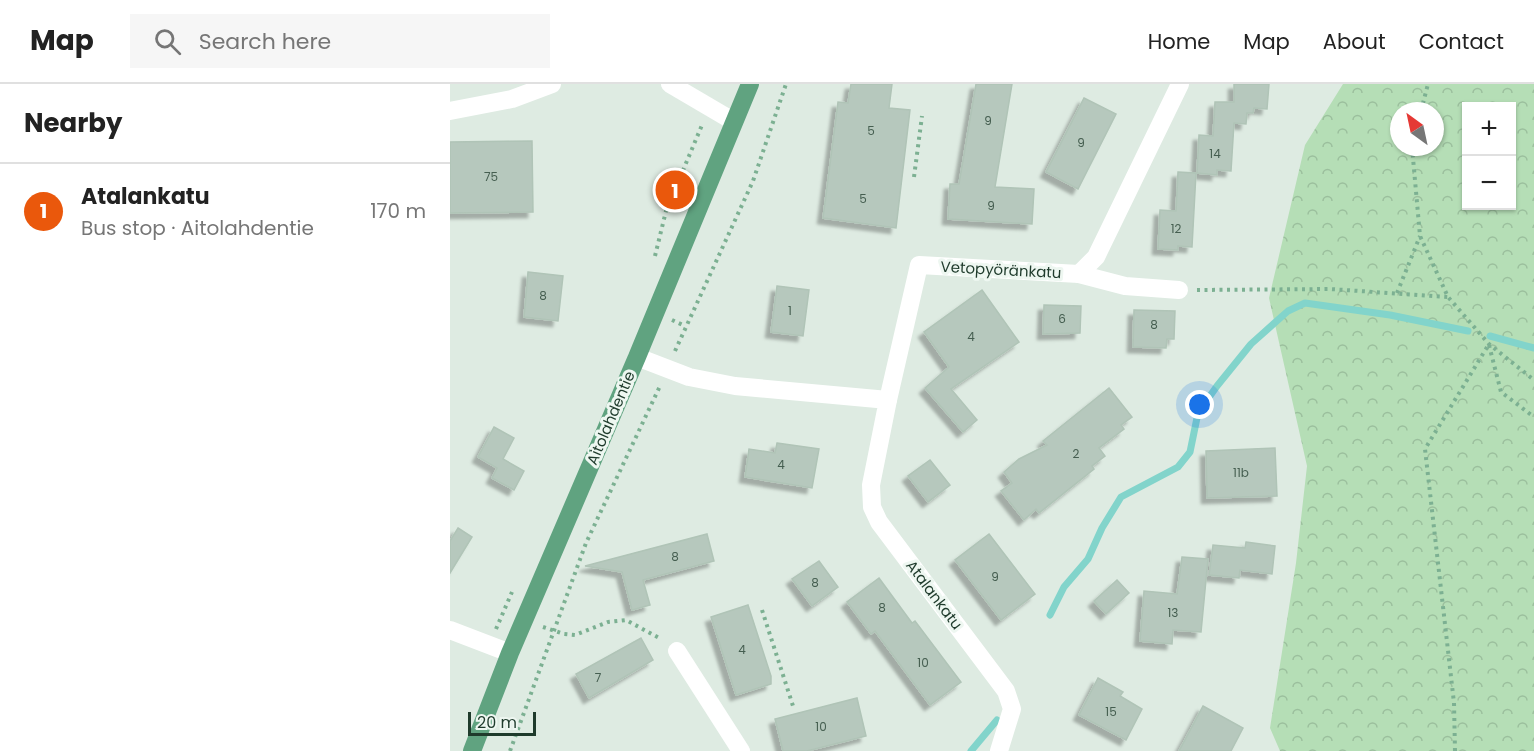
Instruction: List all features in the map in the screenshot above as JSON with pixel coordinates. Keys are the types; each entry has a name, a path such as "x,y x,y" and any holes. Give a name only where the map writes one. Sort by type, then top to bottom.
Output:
{"main road":[{"name":"Aitolahdentie","path":"472,751 510,653 637,357 750,84"}],"street":[{"path":"450,111 512,99 552,84"},
{"path":"670,84 733,122"},
{"name":"Vetopyöränkatu","path":"888,400 919,265 1079,274 1096,257 1180,84"},
{"path":"1079,274 1125,286 1179,290"},
{"path":"637,357 689,377 735,386 888,400"},
{"name":"Atalankatu","path":"888,400 871,485 872,507 879,522 1006,691 1012,709 999,751"},
{"path":"450,630 510,653"},
{"path":"677,651 741,751"}],"path":[{"path":"510,751 586,543 753,181 786,84"},
{"path":"1423,102 1428,84"},
{"path":"651,265 666,211 710,107"},
{"path":"914,177 922,116"},
{"path":"1413,156 1420,236 1448,297 1489,344 1534,380"},
{"path":"1397,293 1420,236"},
{"path":"1179,290 1330,289 1448,297"},
{"path":"1489,344 1501,392 1534,417"},
{"path":"1455,751 1454,703 1425,449 1489,344"},
{"path":"489,644 512,591"},
{"path":"762,610 793,706"},
{"path":"502,613 553,631 575,635 608,622 626,620 659,637 677,651"}],"green space":[{"path":"1343,84 1534,84 1534,751 1280,751 1270,728 1296,563 1307,466 1269,298 1305,145"}],"building":[{"path":"851,84 892,84 889,108 910,110 896,228 823,218 838,102 848,103"},
{"path":"976,84 1012,84 995,187 1034,189 1032,224 948,219 950,184 959,184"},
{"path":"1234,84 1269,84 1267,109 1254,108 1253,113 1247,113 1246,124 1234,123 1231,171 1217,170 1217,175 1197,173 1199,135 1213,136 1215,102 1234,102"},
{"path":"1084,98 1116,114 1078,189 1046,172"},
{"path":"532,141 533,212 450,213 450,142"},
{"path":"1178,172 1196,173 1192,247 1178,246 1178,250 1158,249 1160,210 1176,211"},
{"path":"528,272 563,276 558,321 524,317"},
{"path":"777,286 809,290 803,336 771,332"},
{"path":"982,290 1019,342 951,389 977,420 963,432 925,388 949,367 924,332"},
{"path":"1044,305 1081,306 1080,333 1043,334"},
{"path":"1134,310 1175,311 1174,339 1167,339 1166,348 1133,347"},
{"path":"1109,388 1132,417 1121,425 1124,429 1099,448 1105,456 1092,466 1094,469 1039,513 1036,509 1024,520 1001,491 1012,483 1004,472 1019,459 1047,445 1043,441"},
{"path":"494,427 514,438 503,459 524,471 514,490 492,478 497,468 478,457"},
{"path":"777,443 819,449 812,488 745,477 749,449 775,453"},
{"path":"1275,448 1277,496 1207,498 1206,451"},
{"path":"930,460 950,485 928,502 908,476"},
{"path":"458,528 472,537 450,573 450,541"},
{"path":"707,534 714,561 643,580 650,605 632,610 622,572 585,566"},
{"path":"989,534 1035,594 1001,620 955,560"},
{"path":"1246,542 1275,546 1272,574 1240,570 1239,578 1209,575 1213,545 1245,548"},
{"path":"1182,557 1208,559 1201,632 1173,630 1172,644 1140,641 1144,591 1177,594"},
{"path":"819,561 838,587 812,606 792,579"},
{"path":"879,578 912,623 915,621 961,682 930,705 875,631 871,634 847,602"},
{"path":"1117,580 1129,593 1106,614 1094,601"},
{"path":"748,605 771,676 771,684 736,695 711,617"},
{"path":"641,638 653,660 589,698 576,674"},
{"path":"1098,678 1123,692 1120,696 1142,709 1126,740 1079,715"},
{"path":"857,698 866,736 807,751 783,751 775,719"},
{"path":"1203,706 1243,728 1231,751 1179,751"}],"waterway":[{"path":"1050,615 1064,587 1088,559 1102,528 1121,497 1178,467 1190,452 1198,413 1217,386 1251,344 1288,311 1305,303 1390,315 1468,331"},
{"path":"1490,336 1534,348"},
{"path":"971,751 997,720"}],"place":[{"name":"Atalankatu","path":"675,190"}]}
